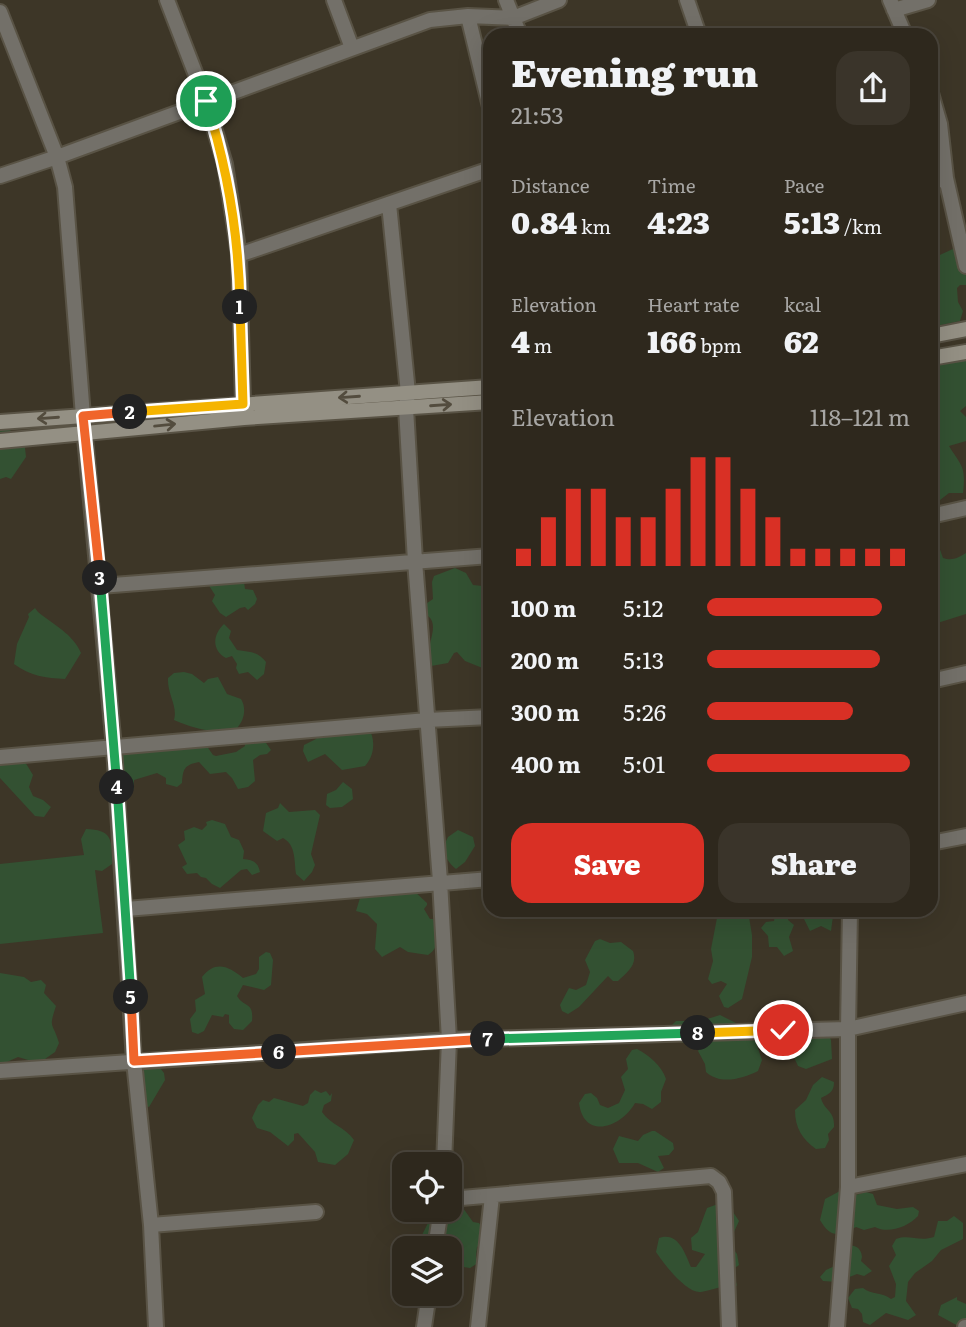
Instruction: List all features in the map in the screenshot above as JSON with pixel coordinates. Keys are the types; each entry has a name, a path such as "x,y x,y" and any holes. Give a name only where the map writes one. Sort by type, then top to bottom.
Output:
{"main road":[{"path":"938,335 966,329"},
{"path":"938,357 966,352"},
{"path":"0,441 244,418 407,400 483,388"},
{"path":"0,422 243,404 407,400 483,402"}],"street":[{"path":"167,0 206,101 225,164 239,255 243,404"},
{"path":"334,0 352,48"},
{"path":"506,0 517,28"},
{"path":"0,176 430,20 468,16 513,18 559,0"},
{"path":"687,0 697,28"},
{"path":"902,28 892,5 928,0"},
{"path":"0,12 57,157 66,200 114,748 134,1061 151,1225 156,1327"},
{"path":"468,16 483,78"},
{"path":"938,117 946,178 966,266"},
{"path":"239,255 483,171"},
{"path":"938,181 946,178"},
{"path":"389,204 407,400 415,561 440,881 449,1040 444,1152"},
{"path":"938,514 966,508"},
{"path":"100,586 483,556"},
{"path":"938,679 966,673"},
{"path":"0,757 483,717"},
{"path":"938,842 966,836"},
{"path":"126,909 483,879"},
{"path":"836,1327 848,1187 850,917"},
{"path":"0,1071 449,1040 848,1029 966,1003"},
{"path":"848,1187 966,1164"},
{"path":"462,1198 711,1176 719,1182 724,1192 729,1327"},
{"path":"478,1327 492,1196"},
{"path":"151,1225 316,1212"},
{"path":"424,1327 427,1306"}],"green space":[{"path":"966,243 966,285 957,288 958,302 963,311 960,321 938,326 938,256"},
{"path":"966,353 966,406 960,411 966,417 966,441 949,446 962,467 963,493 949,493 938,502 938,366"},
{"path":"0,424 24,439 26,457 11,479 0,479"},
{"path":"938,544 943,558 955,558 966,553 966,614 938,623"},
{"path":"455,568 466,573 473,585 483,586 483,668 465,661 457,652 448,663 431,666 428,653 432,621 417,610 433,599 434,576"},
{"path":"233,580 244,582 245,589 253,590 257,599 248,610 245,607 240,608 226,617 212,601 215,595 208,584 226,584"},
{"path":"35,608 68,635 81,653 65,679 38,676 14,664 17,644 28,614"},
{"path":"224,624 231,631 229,638 237,650 256,654 266,662 264,674 257,680 248,672 239,674 232,656 226,658 218,651 216,637"},
{"path":"174,673 192,674 204,683 208,679 218,677 227,694 241,699 244,715 236,729 212,731 174,720 175,710 168,678"},
{"path":"354,718 367,726 373,738 372,753 365,766 342,770 325,754 308,762 303,751 304,745 316,739 320,730 345,725"},
{"path":"244,738 264,740 271,750 253,760 255,781 248,787 238,789 226,772 210,774 199,762 185,768 182,783 177,787 166,784 166,778 157,773 134,780 134,789 130,793 123,787 118,755 127,749 159,752 204,742 216,756 236,752 245,746"},
{"path":"10,748 22,757 33,775 29,787 33,796 51,807 44,817 35,816 0,778 0,752"},
{"path":"343,782 352,789 353,799 342,807 330,808 326,805 327,794 336,790"},
{"path":"280,803 289,812 315,810 320,815 311,854 315,865 304,881 296,874 294,853 287,841 283,838 277,841 263,831 266,813 278,808"},
{"path":"212,820 225,824 231,837 239,840 244,851 243,859 255,862 260,872 252,875 247,869 241,870 220,888 197,873 187,874 182,867 187,864 178,845 185,840 184,831 194,827 202,830 207,825 206,822"},
{"path":"86,829 106,834 112,849 112,864 102,871 95,870 103,933 0,944 0,864 84,855 81,839"},
{"path":"458,830 473,837 475,846 465,862 456,869 447,858 445,846 448,837"},
{"path":"412,889 427,903 424,909 430,919 433,919 437,944 428,955 408,952 400,947 382,957 375,949 377,924 367,914 356,911 360,898"},
{"path":"749,917 752,935 752,957 742,999 728,1008 724,1007 719,996 727,984 721,981 712,984 708,979 713,961 711,949 717,918"},
{"path":"775,917 788,917 794,925 789,937 793,951 784,956 777,947 769,947 768,936 761,928 766,922 774,921"},
{"path":"803,917 833,917 831,931 821,926 810,931"},
{"path":"600,939 610,943 621,942 633,951 633,964 618,981 613,981 608,976 579,1007 568,1014 562,1011 560,1005 569,988 576,990 586,985 590,972 585,960 595,941"},
{"path":"266,952 270,953 273,960 271,985 264,990 243,985 237,996 250,1007 252,1021 243,1030 234,1029 229,1023 229,1015 212,1015 204,1031 198,1034 192,1032 190,1019 196,1011 195,1000 205,994 202,977 217,967 233,970 243,978 256,974 259,957"},
{"path":"0,973 24,977 31,982 41,980 46,985 44,993 56,1006 52,1026 59,1043 55,1052 45,1059 35,1062 18,1057 0,1065"},
{"path":"720,1015 736,1023 742,1033 754,1037 762,1060 758,1071 724,1080 712,1076 706,1072 698,1051 704,1040 701,1038 678,1041 669,1028 676,1021 685,1021 691,1017 701,1021"},
{"path":"827,1031 831,1040 832,1059 806,1069 798,1066 791,1051 795,1046 807,1037"},
{"path":"637,1049 654,1061 664,1074 666,1079 661,1092 661,1102 652,1109 635,1103 613,1124 595,1126 588,1122 582,1115 579,1103 585,1094 591,1093 600,1105 608,1108 619,1103 625,1090 621,1077 628,1069 626,1059 632,1050"},
{"path":"156,1063 164,1073 165,1080 149,1107 141,1104 134,1067"},
{"path":"822,1077 834,1082 831,1092 821,1098 833,1117 834,1127 828,1134 829,1140 825,1148 816,1149 800,1133 795,1110 806,1100 813,1085"},
{"path":"315,1090 321,1093 326,1091 330,1096 332,1093 331,1101 324,1105 322,1112 354,1140 348,1154 335,1165 318,1162 315,1152 298,1133 294,1134 294,1140 288,1146 270,1132 257,1128 252,1118 263,1100 269,1102 274,1098 303,1106 308,1103"},
{"path":"652,1131 673,1143 674,1149 669,1155 658,1156 664,1168 658,1172 638,1163 619,1163 613,1149 619,1136 638,1141"},
{"path":"840,1191 856,1195 866,1192 873,1194 877,1205 897,1209 913,1207 919,1211 918,1216 903,1226 892,1229 875,1227 864,1230 856,1227 840,1234 832,1233 820,1220 825,1199"},
{"path":"718,1204 731,1209 739,1221 729,1243 737,1254 739,1265 732,1270 737,1285 734,1289 722,1287 695,1291 664,1264 656,1252 659,1238 676,1240 691,1267 696,1267 705,1254 692,1250 691,1238 698,1232 707,1208"},
{"path":"462,1208 486,1232 484,1243 477,1247 478,1263 470,1268 462,1267 462,1236 422,1236 428,1222 462,1222"},
{"path":"954,1216 963,1223 963,1239 941,1250 908,1282 906,1301 916,1315 908,1320 886,1313 870,1325 863,1322 862,1314 858,1309 852,1308 848,1298 855,1289 863,1288 891,1299 895,1297 896,1284 889,1266 896,1255 892,1246 896,1239 934,1237 938,1221 947,1221"},
{"path":"846,1245 859,1249 861,1261 872,1271 864,1276 857,1274 837,1282 823,1281 820,1277 826,1270 837,1265 837,1253"},
{"path":"957,1297 957,1300 966,1304 966,1327 960,1327 938,1315 941,1305"}],"route":[{"path":"206,101 225,164 239,255 243,404 83,416 114,748 134,1061 449,1040 783,1030"}]}
